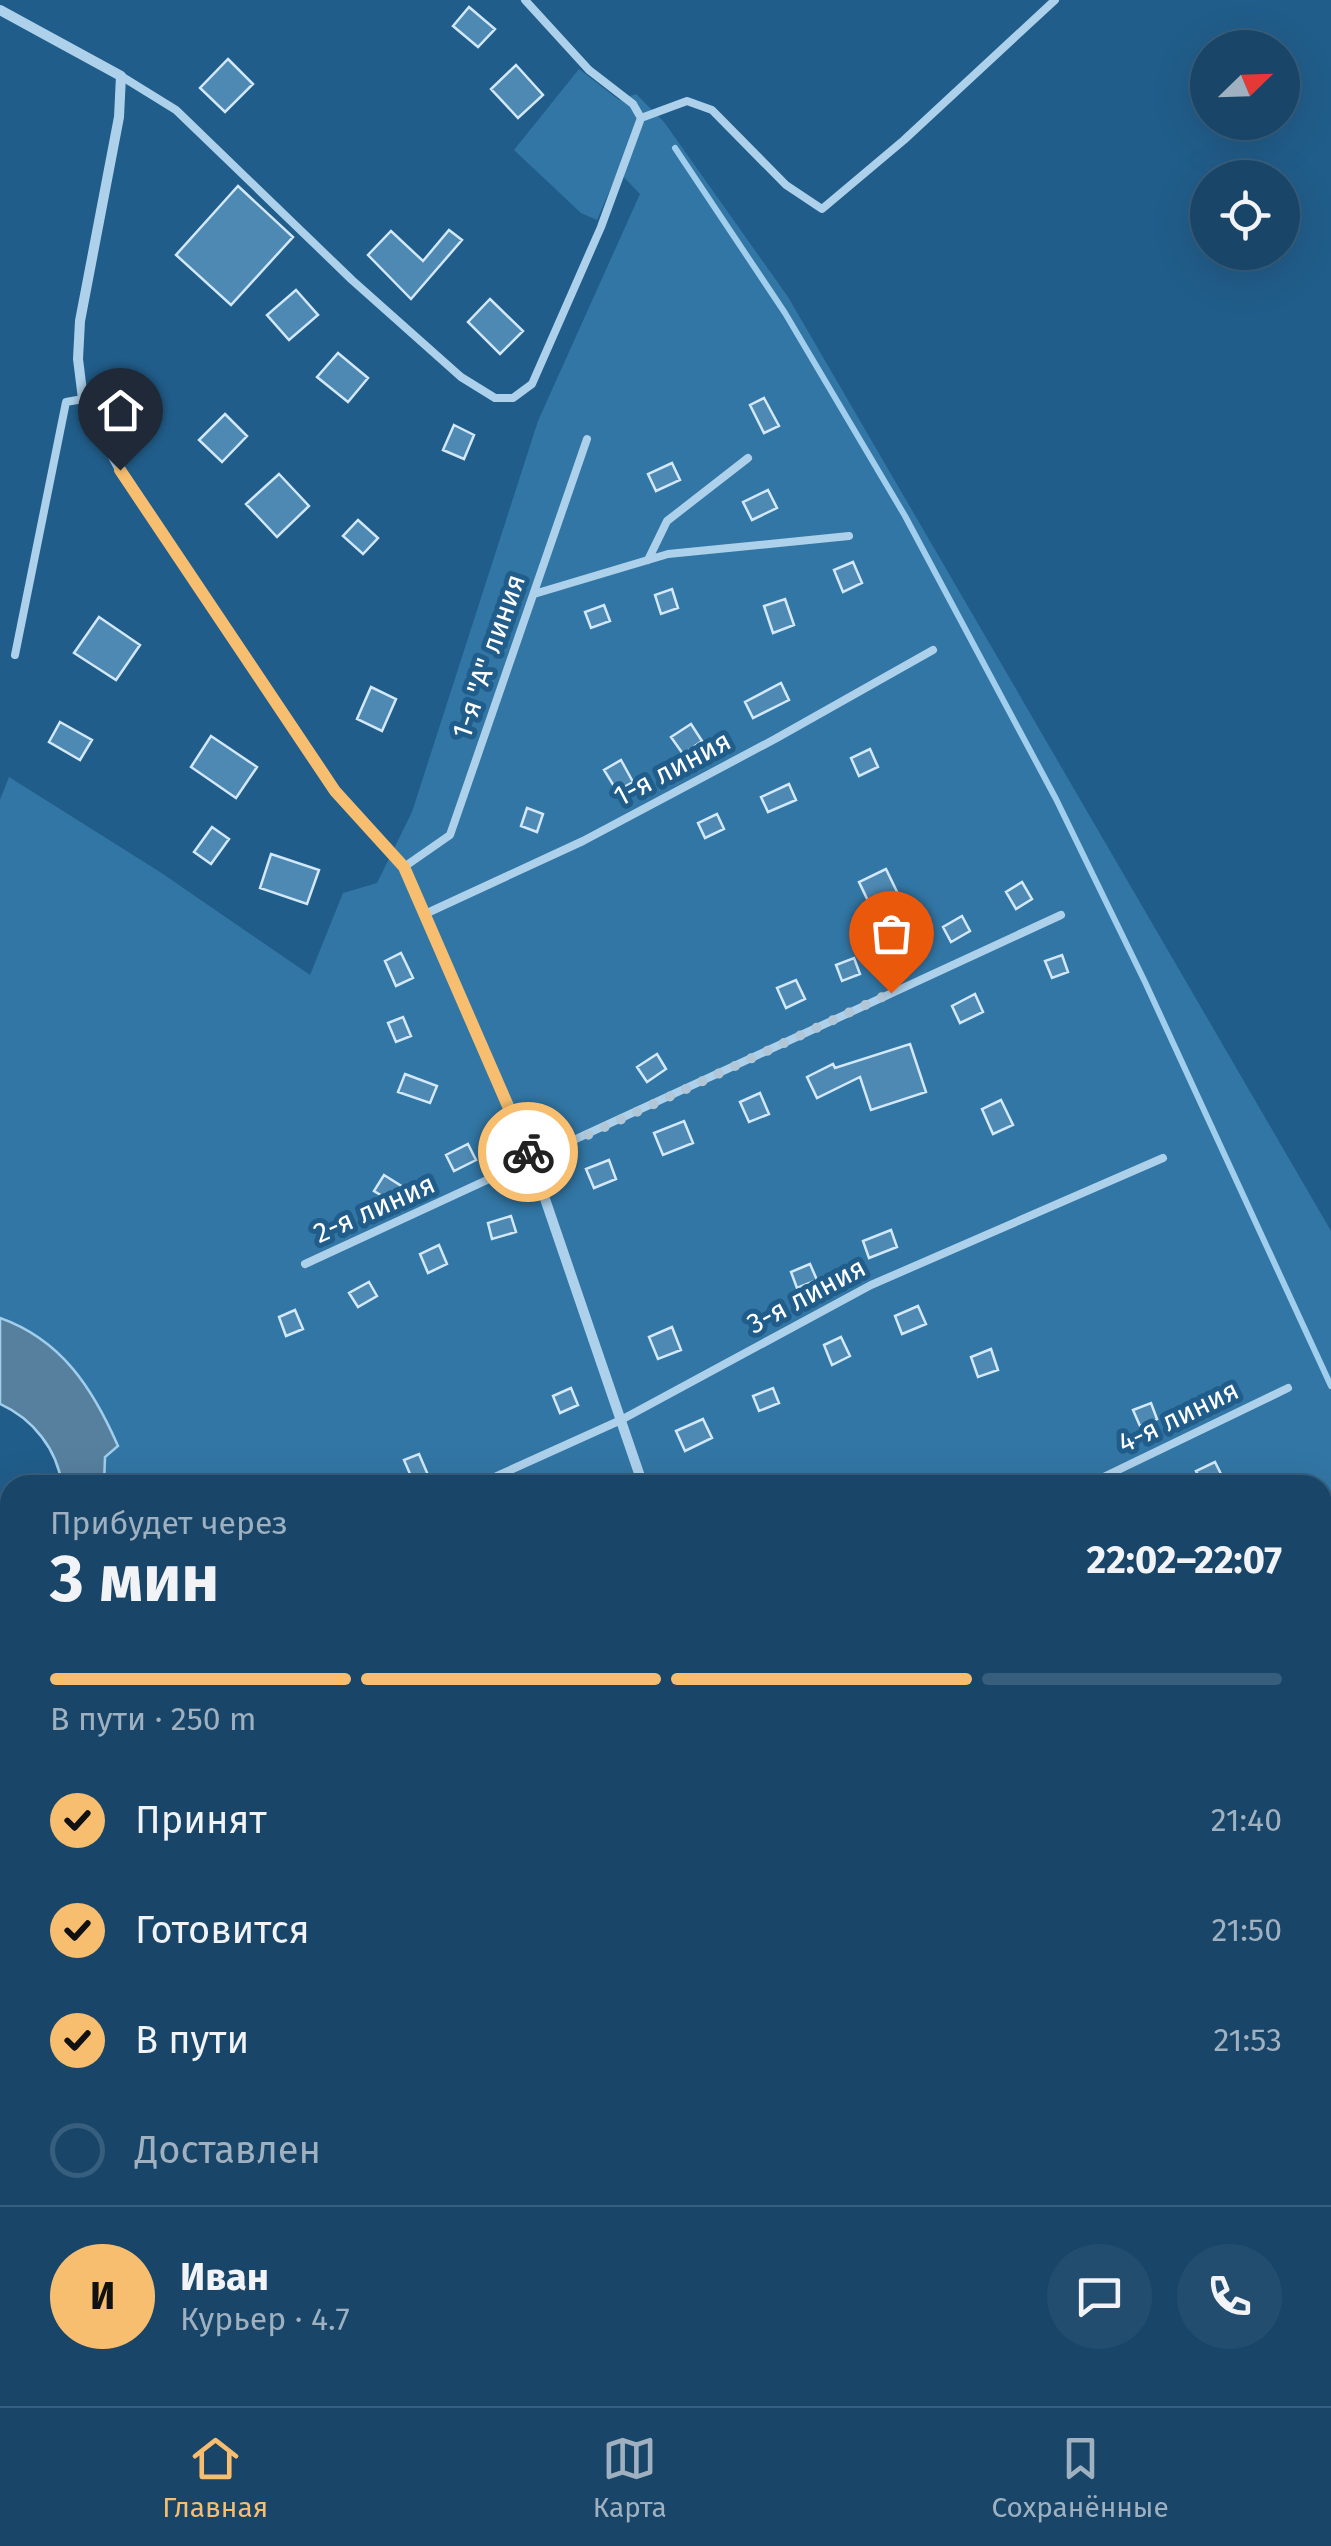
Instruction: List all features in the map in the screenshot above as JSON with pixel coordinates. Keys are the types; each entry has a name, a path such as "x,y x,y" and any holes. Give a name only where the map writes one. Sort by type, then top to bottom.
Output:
{"street":[{"path":"0,10 122,76 119,118 80,321 78,359 83,400 120,470 335,791 404,867 532,1161 640,1475"}],"lane":[{"path":"525,0 589,70 633,104 641,118"},
{"path":"122,76 176,110 352,280 461,377 495,398 513,398 532,384 601,227 641,118 687,101 712,110 786,185 822,209 904,140 1056,0"},
{"path":"15,656 66,402 83,400"},
{"name":"1-я \"А\" линия","path":"404,867 450,835 587,439"},
{"path":"648,560 667,521 748,458"},
{"path":"534,594 668,554 849,536"},
{"name":"1-я линия","path":"425,914 582,841 776,740 934,650"},
{"name":"2-я линия","path":"305,1264 1060,916"},
{"name":"3-я линия","path":"499,1475 621,1420 871,1285 1162,1158"},
{"name":"4-я линия","path":"1108,1475 1288,1388"}],"shaded area":[{"path":"579,69 619,100 636,94 664,122 788,297 1331,1231 1331,1475 104,1475 105,1457 18,1324 0,1318 0,800 9,777 160,872 310,975 343,893 377,883 412,812 538,421 640,194 618,171 597,220 581,213 514,150"},
{"path":"0,1318 41,1339 86,1386 118,1446 105,1457 104,1475 60,1475 42,1437 23,1418 0,1404"}],"building":[{"path":"469,7 495,29 478,47 453,26"},
{"path":"228,59 253,84 225,112 200,88"},
{"path":"516,65 543,95 518,118 491,89"},
{"path":"238,186 293,237 231,305 176,255"},
{"path":"449,230 462,240 411,299 368,255 391,231 423,261"},
{"path":"296,290 318,315 289,340 267,315"},
{"path":"490,299 523,331 500,354 468,322"},
{"path":"338,353 368,378 348,402 317,377"},
{"path":"764,398 779,426 764,433 750,405"},
{"path":"225,414 247,436 222,462 199,440"},
{"path":"454,425 474,435 464,459 443,450"},
{"path":"672,463 680,480 656,491 648,474"},
{"path":"279,474 309,506 277,537 246,504"},
{"path":"768,490 777,508 752,520 743,502"},
{"path":"358,520 378,538 363,554 343,536"},
{"path":"853,562 862,583 843,592 834,570"},
{"path":"672,589 678,608 661,614 655,595"},
{"path":"785,599 794,625 773,633 764,606"},
{"path":"604,605 610,621 591,628 585,612"},
{"path":"99,617 140,645 116,680 74,653"},
{"path":"781,683 789,700 753,718 745,702"},
{"path":"371,687 396,699 382,731 357,719"},
{"path":"60,722 92,740 80,760 49,742"},
{"path":"691,724 702,741 683,754 671,737"},
{"path":"211,736 257,767 236,798 191,767"},
{"path":"870,749 878,767 859,776 851,758"},
{"path":"621,760 633,782 617,791 604,770"},
{"path":"789,784 796,800 768,812 761,797"},
{"path":"527,808 543,814 537,832 521,826"},
{"path":"717,814 724,829 705,838 698,823"},
{"path":"212,827 229,839 211,864 194,852"},
{"path":"271,854 319,870 307,904 260,888"},
{"path":"886,869 899,896 872,909 859,882"},
{"path":"1022,882 1032,899 1016,909 1006,892"},
{"path":"962,916 970,931 951,942 943,927"},
{"path":"401,953 413,978 396,986 385,961"},
{"path":"1062,955 1068,972 1052,978 1045,961"},
{"path":"854,958 860,974 842,981 836,965"},
{"path":"796,980 805,999 786,1008 777,988"},
{"path":"975,994 983,1012 960,1023 952,1006"},
{"path":"403,1017 411,1036 396,1042 388,1023"},
{"path":"910,1044 926,1092 871,1110 860,1077 817,1098 807,1077 833,1064 835,1068"},
{"path":"657,1054 666,1069 647,1082 637,1067"},
{"path":"405,1074 437,1086 430,1103 398,1092"},
{"path":"760,1093 769,1114 749,1122 740,1102"},
{"path":"1001,1100 1013,1125 993,1134 982,1109"},
{"path":"684,1121 693,1143 663,1155 654,1133"},
{"path":"468,1144 476,1160 454,1171 446,1155"},
{"path":"609,1160 616,1179 594,1188 586,1169"},
{"path":"384,1175 403,1187 394,1203 374,1191"},
{"path":"511,1216 516,1232 492,1239 488,1223"},
{"path":"891,1230 897,1247 869,1258 863,1241"},
{"path":"439,1245 447,1264 428,1273 420,1254"},
{"path":"810,1264 817,1280 797,1288 791,1272"},
{"path":"369,1282 377,1296 358,1307 349,1293"},
{"path":"918,1306 926,1324 902,1334 895,1316"},
{"path":"295,1310 303,1329 286,1336 279,1317"},
{"path":"672,1327 681,1350 658,1359 649,1337"},
{"path":"841,1337 850,1356 832,1365 824,1345"},
{"path":"991,1349 998,1370 978,1377 971,1357"},
{"path":"571,1388 578,1405 560,1413 553,1396"},
{"path":"773,1388 779,1403 759,1411 753,1396"},
{"path":"1151,1403 1157,1419 1140,1426 1133,1410"},
{"path":"703,1419 712,1438 685,1451 676,1431"},
{"path":"419,1454 428,1475 410,1475 404,1460"},
{"path":"1215,1462 1222,1475 1198,1475 1196,1471"}],"waterway":[{"path":"675,148 785,313 905,516 1056,799 1331,1386"}],"way so far":[{"path":"528,1152 532,1161 891,993"}],"route":[{"path":"120,470 335,791 404,867 528,1152"}]}
